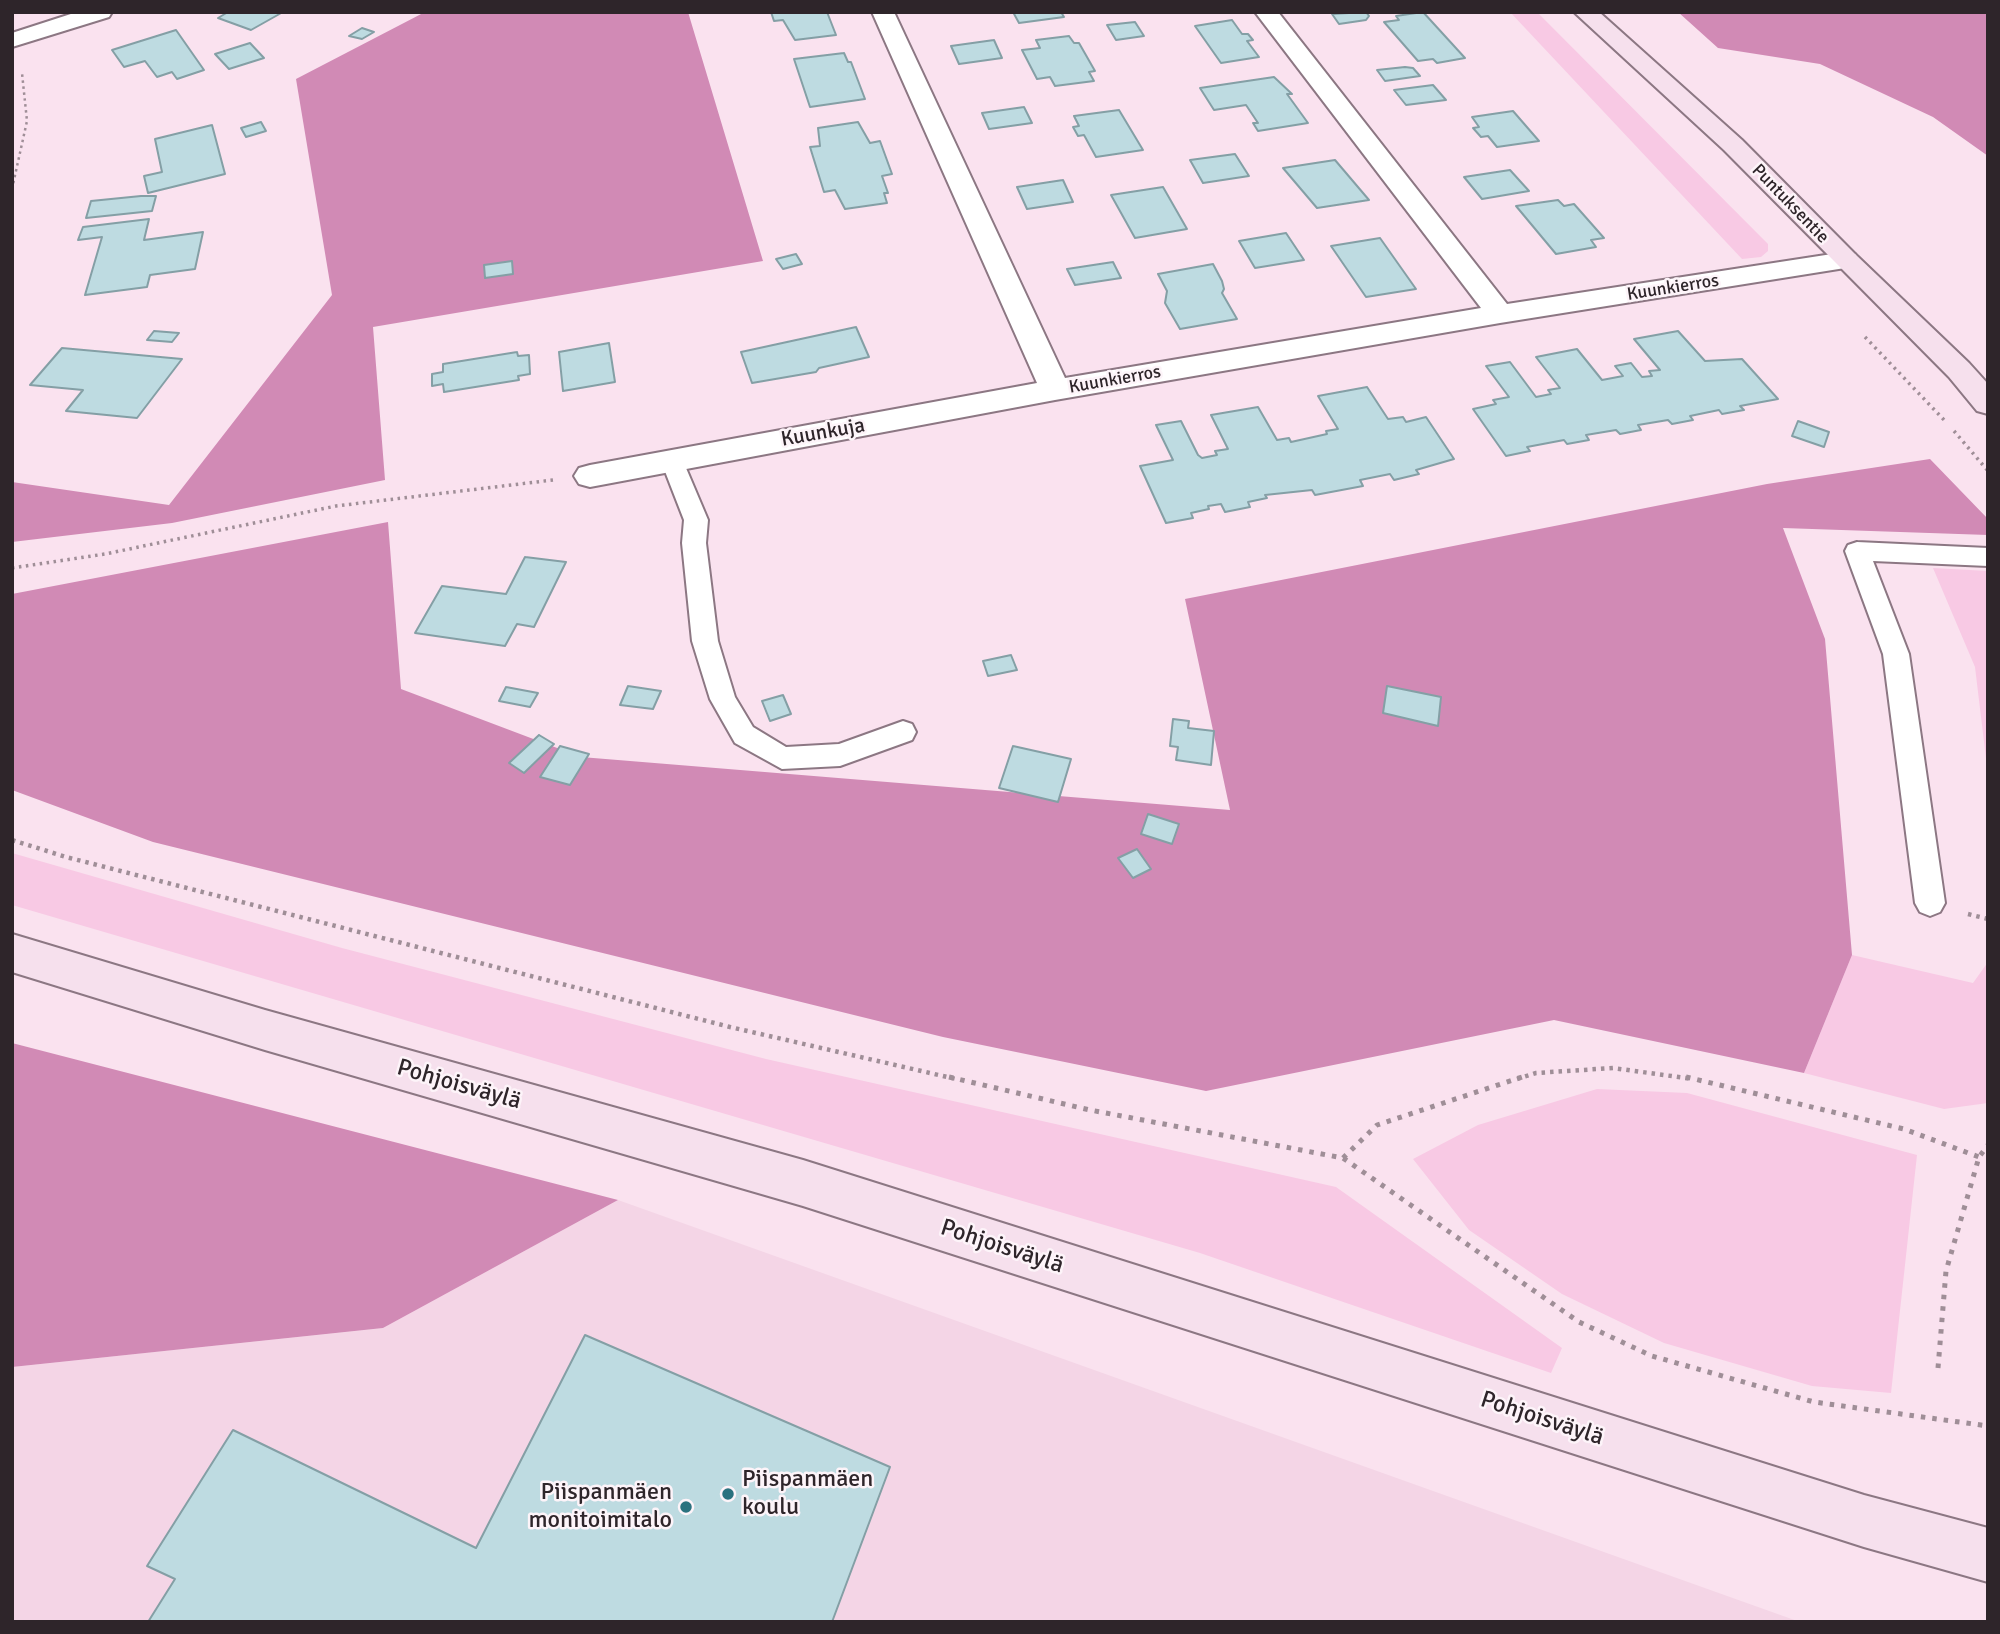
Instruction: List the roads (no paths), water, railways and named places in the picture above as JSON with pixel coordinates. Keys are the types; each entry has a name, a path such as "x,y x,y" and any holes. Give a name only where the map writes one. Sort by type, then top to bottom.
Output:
{"main road":[{"name":"Puntuksentie","path":"1585,12 1733,145 1845,261 1959,370 1988,404"},
{"name":"Pohjoisväylä","path":"12,953 265,1030 803,1183 1864,1521 1988,1555"}],"street":[{"path":"14,40 101,12"},
{"name":"Kuunkierros","path":"883,12 1055,390 1500,314 1845,261"},
{"path":"1266,12 1500,314"},
{"name":"Kuunkuja","path":"590,476 1055,390"}],"lane":[{"path":"672,461 695,520 694,543 705,641 723,699 744,735 782,758 840,755 904,732"},
{"path":"1930,903 1896,654 1857,551 1988,557"}],"place":[{"name":"Piispanmäen koulu","path":"728,1494"},
{"name":"Piispanmäen monitoimitalo","path":"686,1507"}]}
